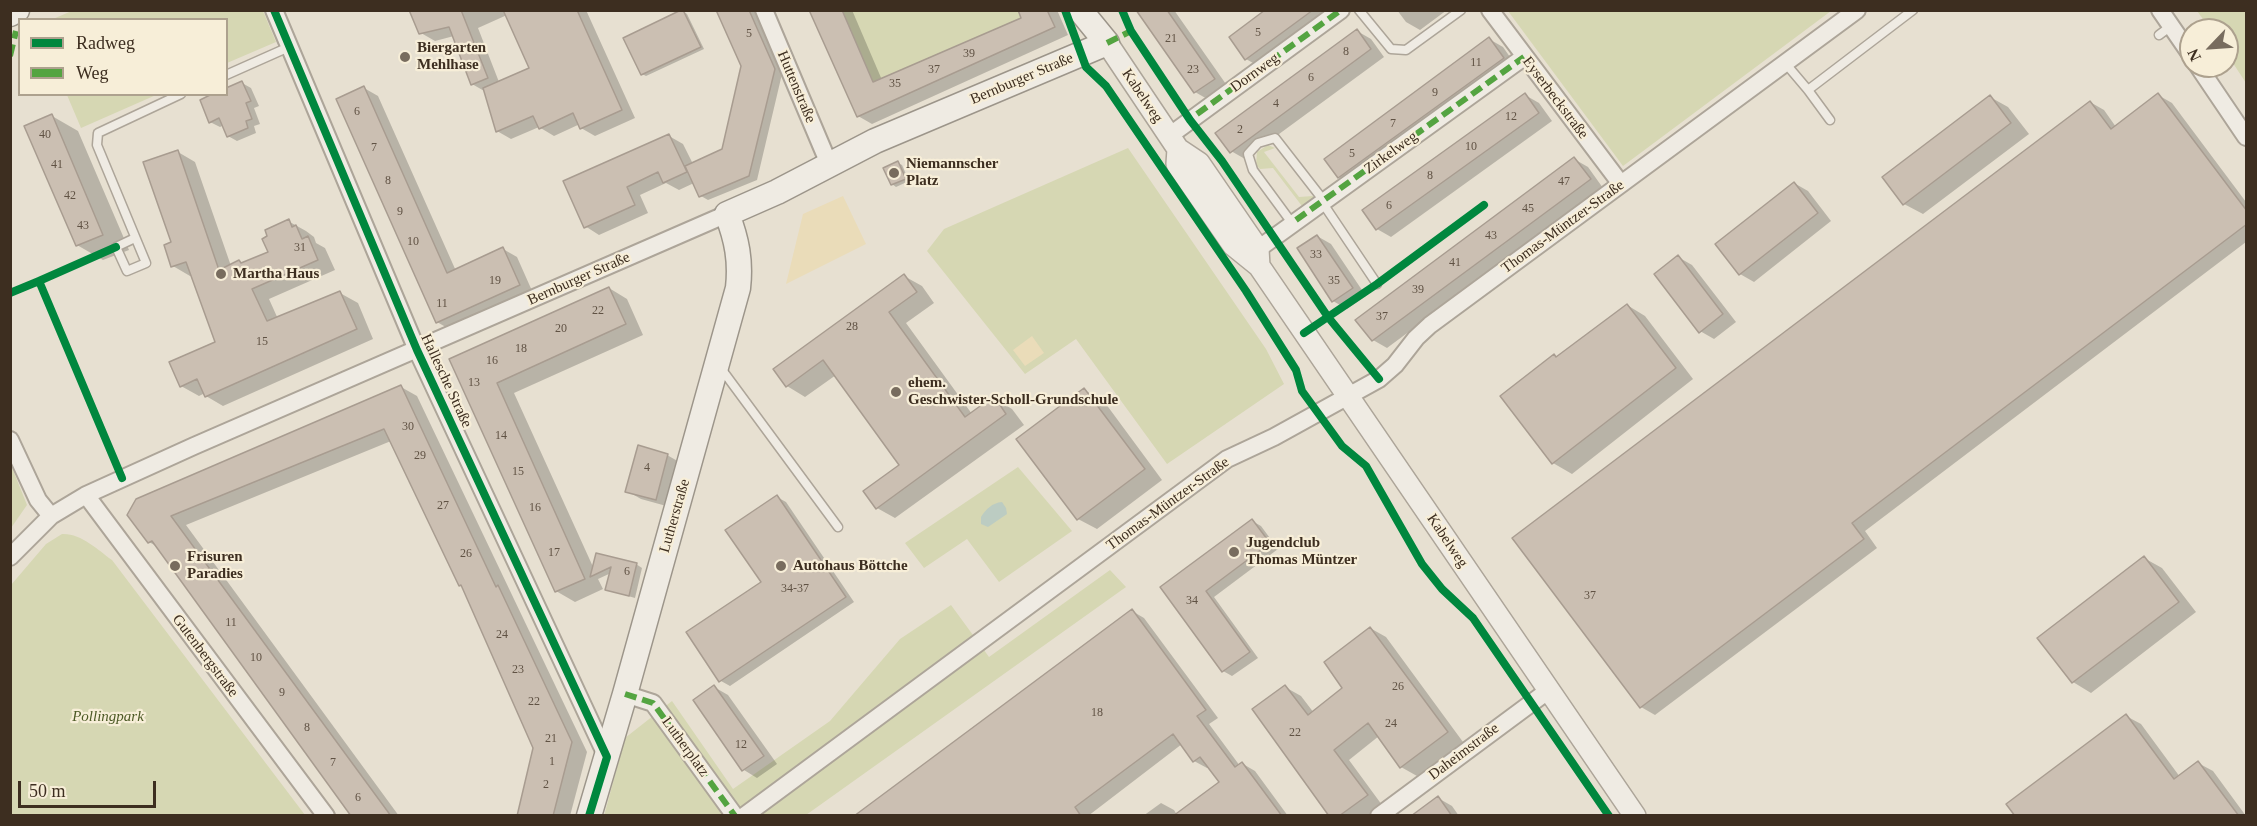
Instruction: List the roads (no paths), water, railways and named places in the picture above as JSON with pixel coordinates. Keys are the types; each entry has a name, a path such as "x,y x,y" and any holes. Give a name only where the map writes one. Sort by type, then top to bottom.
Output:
{"main road":[{"path":"10,14 17,10"},
{"name":"Kabelweg","path":"1080,10 1107,43"},
{"name":"Kabelweg","path":"1099,10 1107,43"},
{"name":"Bernburger Straße","path":"727,214 777,192 875,141 1107,43"},
{"name":"Lutherstraße","path":"589,816 738,288 740,269 735,236 727,214"}],"street":[{"name":"Hallesche Straße","path":"274,10 417,350 607,758"},
{"name":"Huttenstraße","path":"764,10 829,164"},
{"name":"Dornweg","path":"1173,142 1341,10"},
{"name":"Eyserbeckstraße","path":"1490,10 1621,184"},
{"name":"Thomas-Müntzer-Straße","path":"744,816 1227,459 1274,437 1388,372 1430,325 1857,10"},
{"path":"2160,10 2165,30 2179,43"},
{"name":"Kabelweg","path":"1107,43 1173,142 1177,164 1183,173 1233,245 1258,257 1348,396 1635,816"},
{"name":"Zirkelweg","path":"1258,257 1292,224 1524,57"},
{"path":"2206,78 2247,137"},
{"name":"Bernburger Straße","path":"10,557 51,516 86,495 727,214"},
{"path":"10,440 38,500 51,516"},
{"name":"Gutenbergstraße","path":"86,495 326,816"},
{"name":"Daheimstraße","path":"1379,816 1549,690"},
{"name":"Lutherplatz","path":"625,694 653,703 735,816"}],"lane":[{"path":"1359,10 1391,49 1406,50 1461,10"},
{"path":"1808,90 1912,10"},
{"path":"228,74 289,47"},
{"path":"1786,64 1830,120"},
{"path":"135,238 97,145 98,133 177,96"},
{"path":"1292,224 1253,170 1248,154 1258,143 1275,138 1323,202 1377,284"},
{"path":"718,364 838,527"}],"place":[{"name":"Biergarten Mehlhase","path":"405,57"},
{"name":"Niemannscher Platz","path":"894,173"},
{"name":"Martha Haus","path":"221,274"},
{"name":"ehem. Geschwister-Scholl-Grundschule","path":"896,392"},
{"name":"Jugendclub Thomas Müntzer","path":"1234,552"},
{"name":"Frisuren Paradies","path":"175,566"},
{"name":"Autohaus Böttche","path":"781,566"}],"park label":[{"name":"Pollingpark","path":"108,717"}]}
